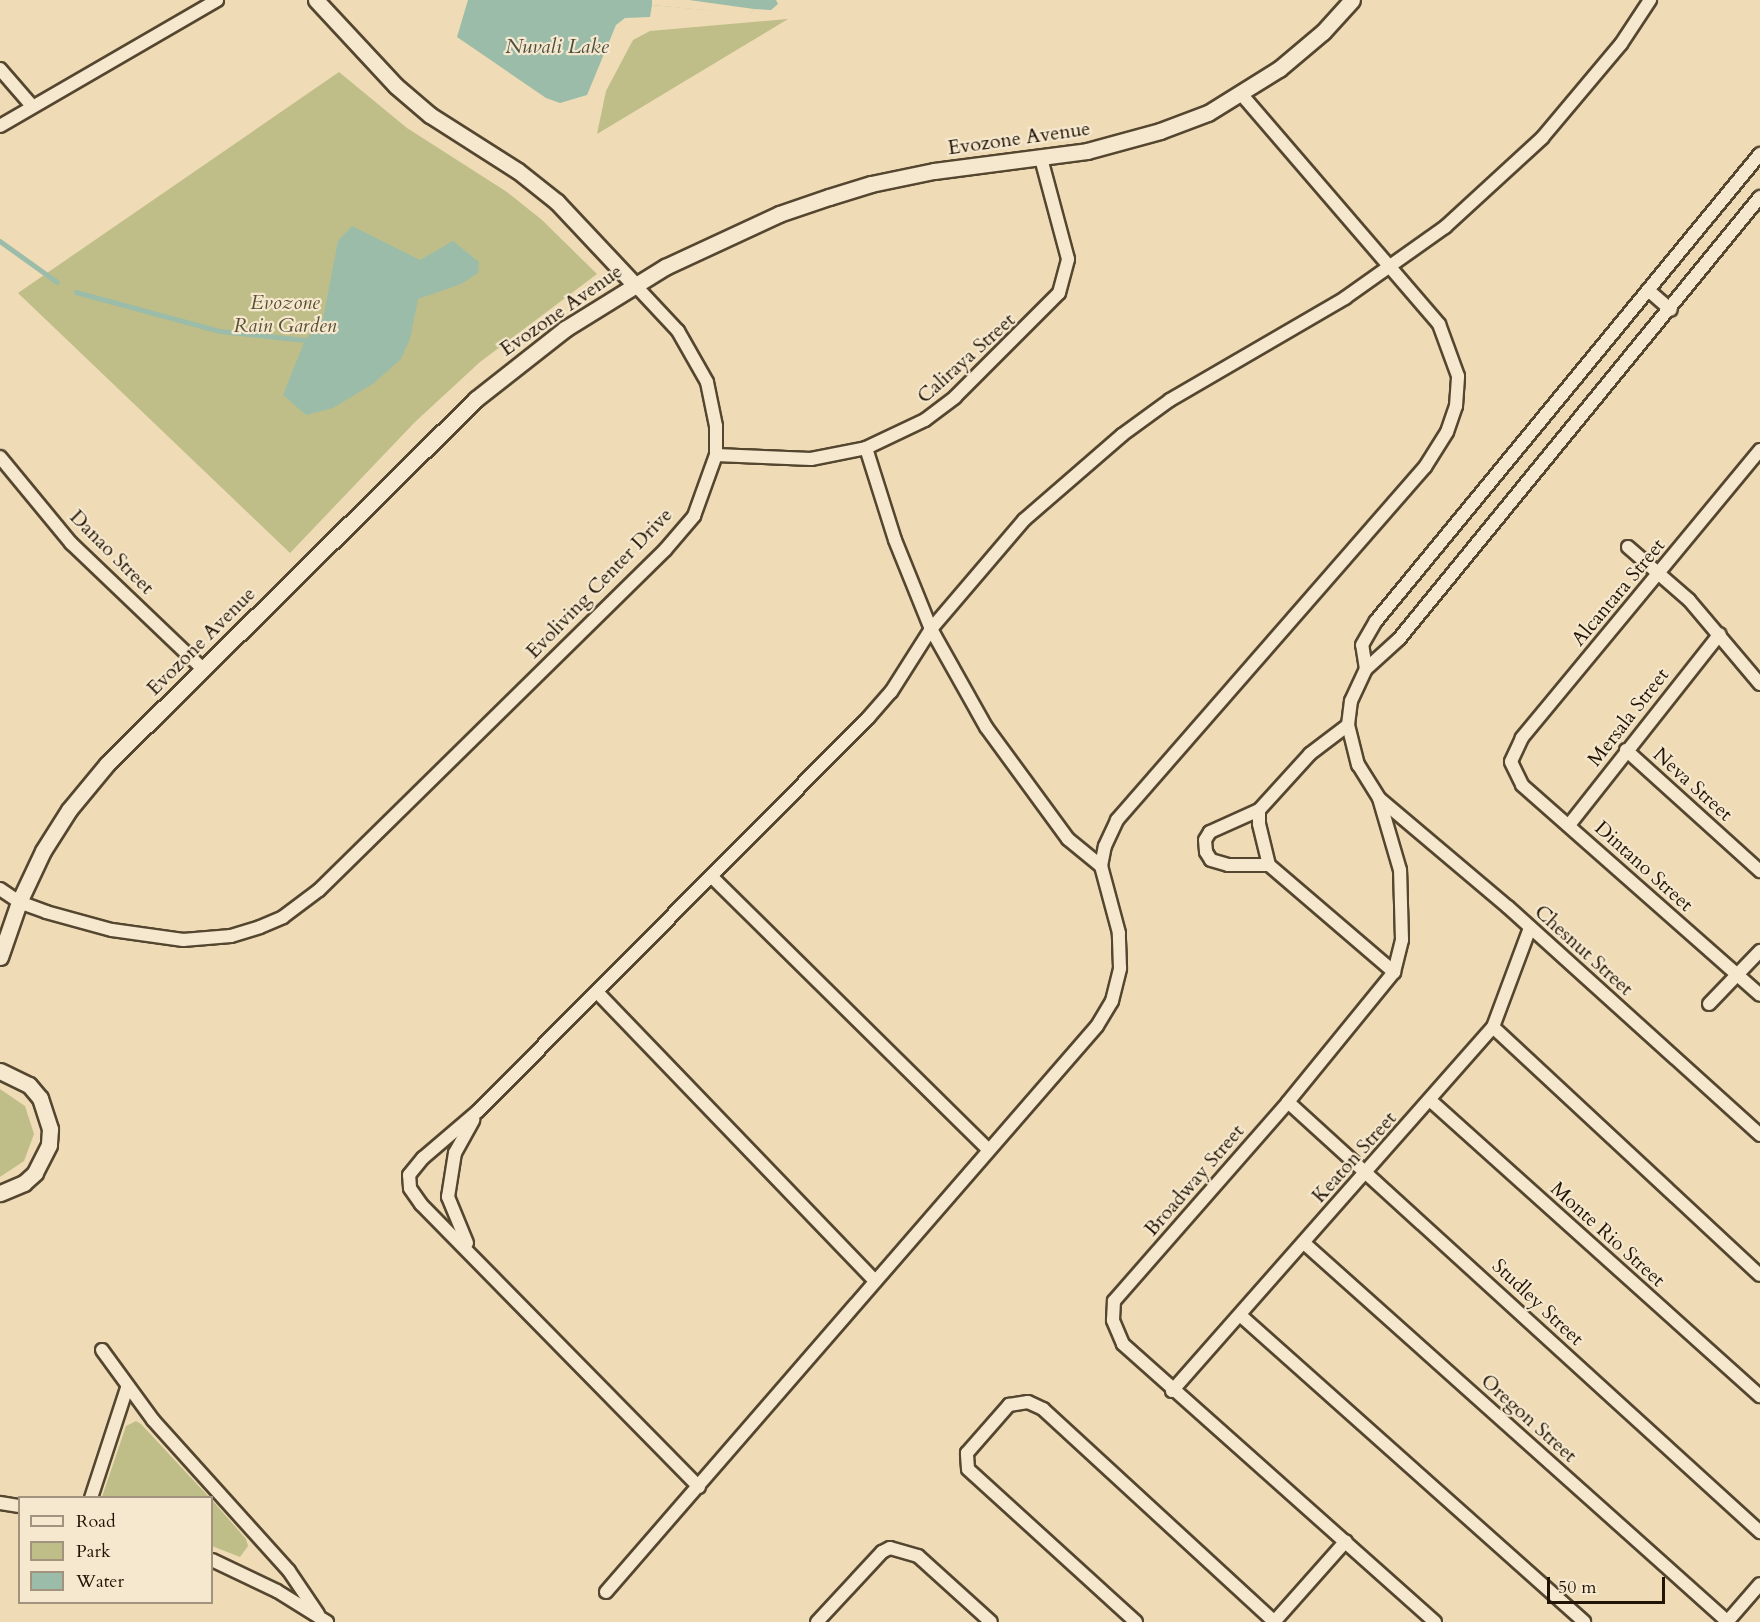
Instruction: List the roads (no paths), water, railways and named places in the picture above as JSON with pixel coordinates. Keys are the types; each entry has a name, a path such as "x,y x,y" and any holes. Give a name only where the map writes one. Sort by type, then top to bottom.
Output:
{"street":[{"path":"0,126 218,0"},
{"name":"Evoliving Center Drive","path":"0,889 19,902 112,930 183,940 231,936 283,917 319,890 680,534 703,497 716,455 712,403 701,367 678,331 557,202 518,171 430,115 396,86 316,0"},
{"name":"Evozone Avenue","path":"0,957 19,902 69,810 108,764 202,668 476,399 565,329 634,284 779,214 871,184 1087,151 1160,131 1242,94 1314,39 1352,0"},
{"path":"699,1487 421,1204 410,1188 409,1175 423,1158 478,1112 712,877 891,692 931,629 1024,520 1122,435 1170,400 1345,298 1390,267 1484,194 1542,138 1621,44 1650,0"},
{"path":"0,69 32,106"},
{"path":"606,1592 699,1487 874,1280 1097,1026 1112,1001 1120,968 1119,933 1101,866 1109,835 1136,794 1425,467 1447,432 1456,406 1458,376 1439,324 1242,94"},
{"path":"1366,669 1362,645 1376,621 1760,154"},
{"name":"Caliraya Street","path":"716,455 811,459 866,448 899,435 948,403 1059,293 1068,259 1041,158"},
{"path":"1366,669 1399,639 1671,310 1760,197"},
{"path":"1648,290 1671,310"},
{"path":"866,448 895,540 931,629 986,727 1068,839 1101,866"},
{"name":"Alcantara Street","path":"1511,762 1522,738 1760,450"},
{"name":"Danao Street","path":"0,457 71,543 202,668"},
{"path":"1628,548 1689,600 1760,684"},
{"name":"Mersala Street","path":"1569,825 1720,634"},
{"name":"Broadway Street","path":"1366,669 1351,701 1348,725 1358,765 1379,798 1400,870 1403,897 1402,940 1394,972 1288,1102 1114,1301 1113,1320 1124,1344 1172,1391 1346,1541 1435,1622"},
{"path":"1269,865 1228,866 1210,860 1206,852 1210,832 1259,810 1310,754 1348,725"},
{"name":"Neva Street","path":"1626,750 1760,871"},
{"name":"Dintano Street","path":"1511,762 1522,785 1760,995"},
{"name":"Chesnut Street","path":"1379,798 1530,928 1760,1136"},
{"path":"1259,810 1259,824 1269,865 1394,972"},
{"path":"712,877 988,1149"},
{"name":"Keaton Street","path":"1172,1391 1431,1101 1493,1027 1530,928"},
{"path":"1709,1004 1760,951"},
{"path":"597,992 874,1280"},
{"path":"1493,1027 1760,1275"},
{"path":"0,1071 29,1086 40,1098 50,1129 46,1152 35,1173 24,1183 0,1193"},
{"name":"Monte Rio Street","path":"1431,1101 1760,1396"},
{"name":"Studley Street","path":"1288,1102 1760,1532"},
{"path":"478,1112 455,1153 448,1197 459,1229 478,1261"},
{"name":"Oregon Street","path":"1304,1243 1728,1622"},
{"path":"1240,1315 1584,1622"},
{"path":"102,1350 127,1388 289,1571 322,1618"},
{"path":"92,1496 127,1388"},
{"path":"1136,1622 968,1469 967,1453 1009,1405 1028,1402 1043,1409 1274,1622 1346,1541"},
{"path":"0,1503 18,1506"},
{"path":"818,1622 882,1552 890,1548 918,1556 991,1622"},
{"path":"213,1561 322,1618"},
{"path":"1728,1622 1760,1584"}],"water":[{"name":"Nuvali Lake","path":"468,0 776,0 778,4 771,10 754,9 750,14 652,5 650,17 625,18 616,25 587,95 560,103 546,98 457,37"},
{"path":"352,226 420,260 453,241 479,262 478,273 461,284 418,299 410,339 401,359 374,383 333,408 306,415 283,395 305,340 323,319 338,241"}],"waterway":[{"path":"0,241 57,282"},
{"path":"76,292 220,331 305,340"}],"park label":[{"name":"Evozone Rain Garden","path":"285,314"}]}
